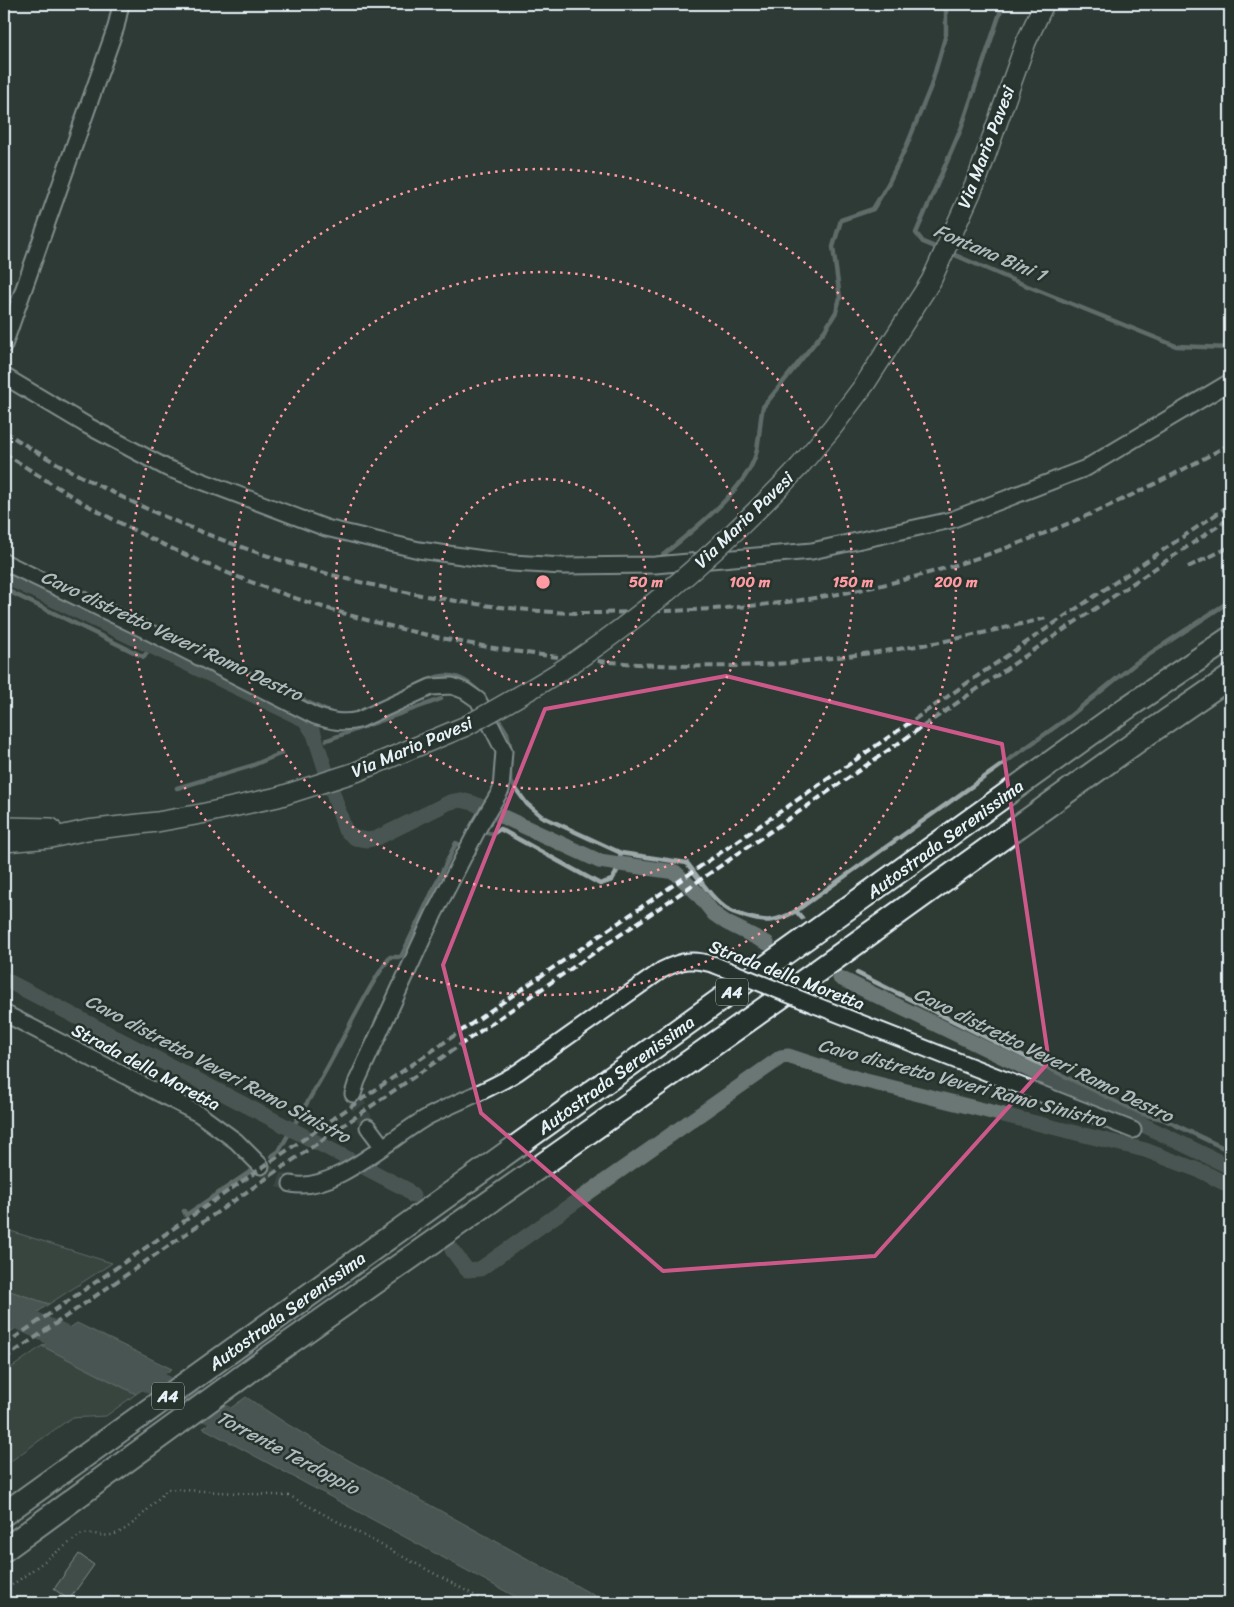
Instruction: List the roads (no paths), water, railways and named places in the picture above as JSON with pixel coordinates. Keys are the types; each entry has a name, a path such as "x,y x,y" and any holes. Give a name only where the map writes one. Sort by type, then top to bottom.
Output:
{"highway":[{"name":"Autostrada Serenissima","path":"4,1514 1128,707 1230,638"},
{"name":"Autostrada Serenissima","path":"4,1550 258,1365 816,972 1230,676"}],"main road":[{"name":"Via Mario Pavesi","path":"1026,42 1032,4"},
{"name":"Via Mario Pavesi","path":"87,830 157,822 278,797 389,759 466,726 540,684 609,637 701,563 762,506 832,428 866,384 931,281 978,177 1026,42 1044,4"},
{"path":"4,827 87,830"},
{"path":"4,842 51,838 87,830"}],"street":[{"path":"4,345 116,27 121,4"},
{"path":"4,376 88,426 167,468 326,528 419,550 512,563 572,566 655,565 812,552 951,520 1086,468 1228,384"},
{"path":"4,562 143,629 315,716 335,723 359,720 431,687 452,686 465,691 478,700 504,751 501,790 467,850 430,923 357,1081 353,1094"},
{"name":"Strada della Moretta","path":"291,1184 312,1185 329,1180 346,1171 428,1117 498,1085 662,970 677,963 695,960 715,965 1134,1130"},
{"name":"Strada della Moretta","path":"4,1013 199,1114 236,1141 261,1166"},
{"path":"368,1128 383,1147"}],"water":[{"path":"4,1289 49,1304 9,1333 4,1331"},
{"path":"77,1323 172,1369 136,1394 42,1346"},
{"path":"246,1397 287,1424 350,1461 608,1603 527,1603 203,1428"}],"waterway":[{"path":"663,555 715,510 740,484 755,457 763,407 825,330 836,312 840,298 833,247 841,220 873,209 888,184 907,145 931,86 946,34 946,4"},
{"name":"Fontana Bini 1","path":"940,249 923,242 916,233 961,129 1003,4"},
{"name":"Fontana Bini 1","path":"948,252 1176,346 1230,348"},
{"name":"Fontana Bini 1","path":"1230,372 1228,377 1230,380"},
{"name":"Cavo distretto Veveri Ramo Destro","path":"4,576 305,720 314,734 345,830 355,838 368,840 377,838 450,802 461,800 473,803 599,861 675,872 698,894 714,914 727,923 767,943"},
{"path":"4,589 144,657 148,651"},
{"path":"495,714 507,733 510,746 510,781 527,804 541,816 621,853 687,863 706,889 723,906 744,916 759,920 771,920 796,911 1065,720 1136,663 1230,601"},
{"path":"160,627 307,702 331,713 342,715"},
{"path":"413,687 427,680 443,676 458,678 477,690 491,707"},
{"path":"327,740 441,699"},
{"path":"177,788 251,766 282,753"},
{"path":"482,835 483,832 492,834 500,829 600,884 612,880 617,871 621,853"},
{"path":"272,1156 279,1151 320,1081 374,981 390,957 401,957 456,843 474,854 477,846"},
{"path":"796,911 802,918"},
{"path":"857,973 1138,1113 1163,1119 1230,1151"},
{"name":"Cavo distretto Veveri Ramo Destro","path":"840,978 1230,1167"},
{"name":"Cavo distretto Veveri Ramo Sinistro","path":"4,979 406,1189 413,1196"},
{"name":"Cavo distretto Veveri Ramo Sinistro","path":"452,1250 467,1270 480,1269 781,1057 788,1056 858,1079 1145,1150 1203,1172 1230,1186"},
{"path":"184,1211 186,1215 251,1171"},
{"name":"Torrente Terdoppio","path":"4,1310 89,1350"},
{"name":"Torrente Terdoppio","path":"123,1367 250,1431"}],"tunnel":[{"path":"353,1094 368,1127"},
{"path":"261,1166 273,1178 291,1184"}],"railway":[{"path":"4,431 60,465 147,509 255,552 367,584 424,596 482,605 540,611 586,613 696,610 790,602 883,585 914,577 996,551 1076,520 1154,484 1230,444"},
{"path":"4,453 68,494 107,516 221,570 339,612 400,629 461,642 523,652 636,664 763,665 911,647 1047,618"},
{"path":"4,1345 1043,631 1230,505"},
{"path":"4,1359 1047,641 1230,518"},
{"path":"1188,567 1230,547"}]}
